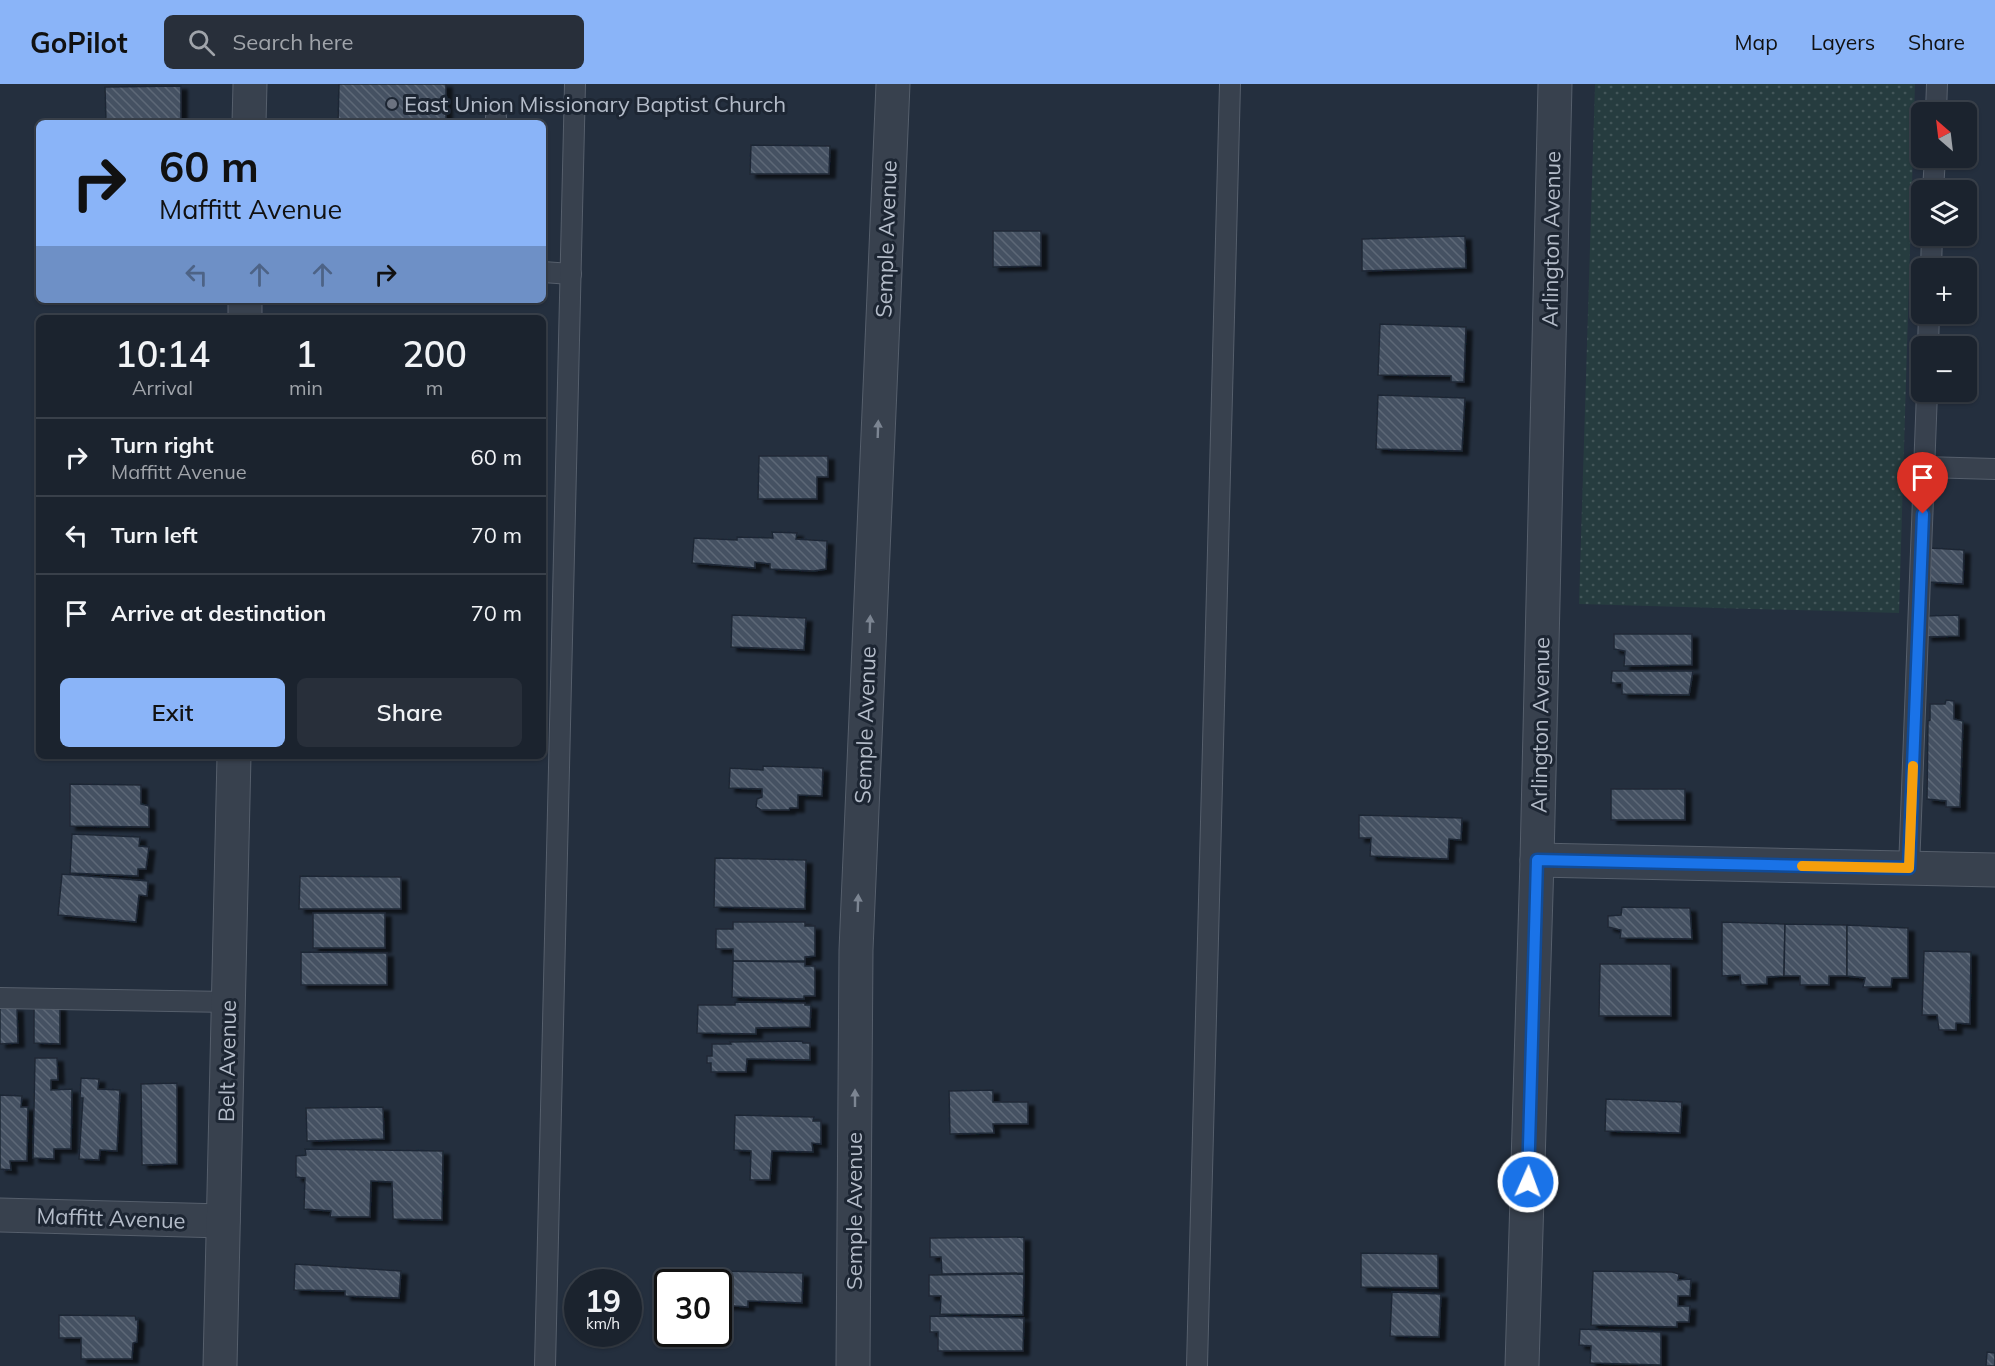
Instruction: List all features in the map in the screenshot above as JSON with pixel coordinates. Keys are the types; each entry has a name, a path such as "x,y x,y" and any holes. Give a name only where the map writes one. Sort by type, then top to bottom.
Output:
{"street":[{"path":"249,120 250,84"},
{"name":"Semple Avenue","path":"853,1366 856,950 893,84"},
{"name":"Arlington Avenue","path":"1522,1366 1537,860 1555,84"},
{"name":"Belt Avenue","path":"220,1366 234,759"},
{"path":"1537,860 1995,870"},
{"name":"Maffitt Avenue","path":"0,1215 223,1221"}],"lane":[{"path":"545,1366 575,84"},
{"path":"1197,1366 1230,84"},
{"path":"1936,102 1937,84"},
{"path":"546,272 571,274"},
{"path":"1909,868 1927,402"},
{"path":"1924,467 1995,469"},
{"path":"0,998 228,1002"}],"green space":[{"path":"1595,84 1915,84 1914,102 1911,102 1912,168 1899,613 1579,604"}],"building":[{"name":"East Union Missionary Baptist Church","path":"339,84 446,84 446,120 338,120"},
{"path":"181,86 181,120 106,120 105,87"},
{"path":"751,145 830,146 829,174 750,174"},
{"path":"993,231 1041,231 1041,266 993,267"},
{"path":"1465,236 1466,268 1362,271 1362,239"},
{"path":"1380,324 1466,327 1464,382 1451,382 1451,376 1378,375"},
{"path":"1378,395 1465,398 1462,451 1376,449"},
{"path":"759,456 828,456 828,477 817,477 817,499 758,499"},
{"path":"772,532 797,533 796,539 827,541 826,569 814,571 770,569 770,564 755,562 755,568 692,563 694,538 737,540 737,537 773,538"},
{"path":"1931,548 1964,550 1963,584 1929,582"},
{"path":"732,615 806,618 804,650 731,647"},
{"path":"1959,615 1959,636 1926,637 1926,616"},
{"path":"1614,634 1692,634 1692,665 1624,666 1625,651 1614,649"},
{"path":"1612,671 1693,671 1689,695 1622,694 1622,683 1611,683"},
{"path":"1946,700 1954,701 1954,719 1963,721 1960,807 1946,807 1946,801 1927,799 1930,704 1945,704"},
{"path":"763,766 823,768 822,796 798,795 798,808 761,810 756,807 757,799 762,797 762,789 729,788 730,768 763,770"},
{"path":"70,784 141,785 141,804 149,806 149,827 70,826"},
{"path":"1611,789 1685,789 1685,820 1611,820"},
{"path":"1359,815 1462,818 1461,840 1449,839 1448,859 1370,856 1371,838 1359,838"},
{"path":"72,834 140,837 139,846 149,847 146,869 138,869 138,876 70,873"},
{"path":"715,858 806,860 805,909 714,907"},
{"path":"62,874 148,881 147,896 139,895 136,922 58,915"},
{"path":"300,876 401,877 401,909 299,909"},
{"path":"1622,907 1690,908 1692,939 1620,938 1621,930 1608,927 1608,916 1621,915"},
{"path":"313,913 385,913 385,948 313,948"},
{"path":"733,922 805,922 805,926 815,926 815,956 805,957 805,961 733,961 733,949 716,949 716,929 733,929"},
{"path":"1722,922 1785,924 1784,976 1767,977 1767,984 1741,985 1740,975 1722,976"},
{"path":"1785,924 1847,925 1847,976 1829,976 1829,985 1800,985 1800,976 1784,976"},
{"path":"1847,925 1908,928 1908,978 1892,978 1891,987 1863,987 1865,978 1847,976"},
{"path":"1924,951 1971,952 1970,1024 1956,1023 1956,1030 1939,1030 1937,1015 1922,1015"},
{"path":"301,952 387,953 387,985 301,985"},
{"path":"733,961 805,962 805,966 815,966 815,996 804,996 804,999 732,997"},
{"path":"1600,964 1671,964 1671,1016 1599,1016"},
{"path":"735,1002 811,1005 810,1027 756,1028 756,1034 697,1033 698,1005 735,1005"},
{"path":"34,1007 60,1007 60,1044 34,1043"},
{"path":"0,1008 17,1008 18,1043 0,1044"},
{"path":"802,1041 810,1043 810,1060 747,1059 746,1072 711,1072 711,1063 707,1063 707,1056 712,1056 712,1044"},
{"path":"35,1058 57,1058 58,1080 51,1080 51,1090 72,1089 71,1149 54,1149 54,1159 33,1158"},
{"path":"81,1078 99,1079 98,1089 120,1090 117,1151 100,1150 99,1160 79,1159 83,1098 80,1098"},
{"path":"177,1083 177,1164 142,1165 141,1084"},
{"path":"993,1090 993,1102 1028,1102 1028,1124 993,1124 994,1133 950,1134 949,1091"},
{"path":"0,1095 22,1096 21,1107 28,1107 27,1161 10,1161 11,1170 0,1169"},
{"path":"1606,1099 1682,1102 1680,1133 1605,1131"},
{"path":"383,1107 384,1139 307,1141 306,1108"},
{"path":"735,1115 814,1117 813,1121 821,1121 821,1144 812,1143 813,1152 772,1151 770,1180 750,1180 751,1151 734,1150"},
{"path":"305,1149 443,1151 442,1220 393,1219 392,1182 371,1181 370,1217 330,1217 331,1211 304,1209 305,1178 296,1177 296,1156 306,1155"},
{"path":"1024,1237 1024,1273 942,1274 941,1257 930,1257 930,1238"},
{"path":"1361,1253 1438,1254 1438,1288 1361,1287"},
{"path":"295,1264 401,1271 399,1298 345,1296 345,1291 294,1290"},
{"path":"732,1271 803,1273 802,1303 748,1301 748,1307 732,1306"},
{"path":"1593,1271 1672,1272 1679,1274 1678,1280 1691,1279 1690,1296 1678,1296 1678,1306 1690,1306 1689,1322 1677,1322 1677,1327 1591,1325"},
{"path":"1024,1274 1023,1315 940,1314 941,1296 929,1296 929,1275"},
{"path":"1392,1292 1441,1294 1439,1337 1390,1336"},
{"path":"59,1315 135,1316 136,1320 138,1319 137,1342 133,1343 132,1359 81,1359 81,1338 59,1338"},
{"path":"930,1316 1024,1318 1023,1351 938,1351 938,1332 930,1332"},
{"path":"1580,1329 1661,1332 1661,1365 1590,1363 1591,1346 1579,1345"},
{"path":"1987,1352 1995,1353 1995,1366 1986,1366"}],"slow traffic":[{"path":"1802,866 1909,868 1913,766"}],"place":[{"name":"East Union Missionary Baptist Church","path":"392,104"}],"route":[{"path":"1528,1182 1537,860 1909,868 1923,514"}]}
